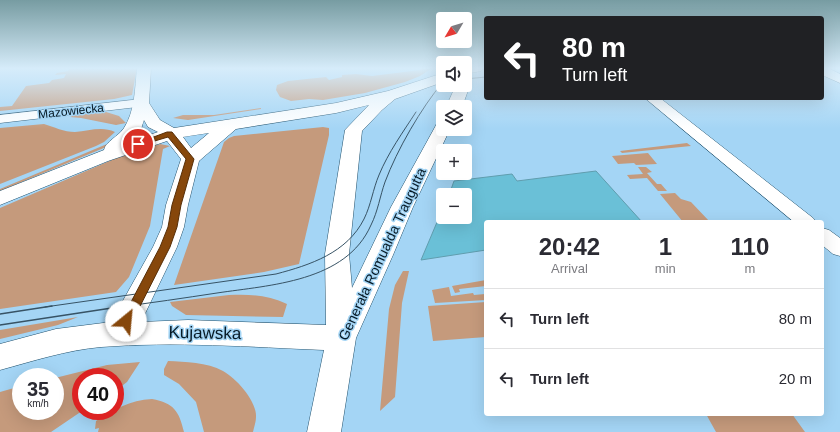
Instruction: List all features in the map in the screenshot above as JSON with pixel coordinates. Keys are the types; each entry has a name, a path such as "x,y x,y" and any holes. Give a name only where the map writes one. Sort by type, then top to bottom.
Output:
{"main road":[{"path":"101,157 124,140 132,131 141,102 142,88"},
{"path":"0,199 101,157 170,134 336,108 410,88"},
{"path":"341,338 337,254 354,130 376,107 392,94"},
{"path":"141,102 154,123 170,134 190,159"},
{"path":"275,118 332,119 347,124 354,130"},
{"path":"120,334 165,247 173,227 177,205 190,159 211,140 231,125"},
{"name":"Generała Romualda Traugutta","path":"324,432 341,338 381,255 402,207 438,136"},
{"name":"Kujawska","path":"0,357 74,339 120,334 188,332 341,338"}],"street":[{"path":"654,100 804,220"},
{"name":"Mazowiecka","path":"0,118 141,102"},
{"path":"824,237 840,250"}],"shaded area":[{"path":"24,88 133,88 132,95 114,99 0,111 0,107 12,106"},
{"path":"276,88 383,88 365,93 323,100 309,99 291,101 280,97"},
{"path":"261,108 188,120 173,118 183,115 214,115"},
{"path":"106,112 119,116 126,123 116,125 70,117 73,115"},
{"path":"44,124 71,132 105,129 115,132 104,142 96,146 0,184 0,128"},
{"path":"323,127 329,128 329,135 299,264 264,272 174,285 224,142 234,136"},
{"path":"687,143 691,146 622,153 620,151"},
{"path":"107,144 111,145 0,191 0,189"},
{"path":"160,144 170,146 163,149 150,226 129,277 116,292 0,309 0,208 121,156"},
{"path":"648,153 657,164 618,164 612,156"},
{"path":"638,167 646,167 652,172 647,173 657,184 661,184 667,191 658,191 647,178 630,179 627,175 643,174"},
{"path":"675,193 681,199 691,202 708,220 681,220 660,194"},
{"path":"403,271 409,271 402,303 395,397 380,411 389,309 395,285"},
{"path":"484,280 484,286 459,289 460,292 455,293 452,286"},
{"path":"449,287 451,296 473,293 474,295 484,294 484,300 435,303 432,290"},
{"path":"229,295 259,296 287,304 283,317 186,315 172,306 170,302"},
{"path":"484,302 484,337 433,341 428,306"},
{"path":"78,317 58,325 0,339 0,330"},
{"path":"168,361 196,363 210,366 223,371 234,379 245,391 253,404 256,417 253,432 204,432 196,402 179,384 164,375 164,369"},
{"path":"140,362 124,384 124,368 95,368 107,365"},
{"path":"72,374 72,418 51,432 0,432 0,392 12,389 12,420 64,420 64,376"},
{"path":"152,399 166,403 174,409 180,419 184,432 98,432 99,428 95,429 96,421 98,420 124,420 124,406 136,401"},
{"path":"707,416 793,416 805,432 716,432"}],"building":[{"path":"596,171 640,220 484,220 484,250 421,260 436,224 472,224 472,188 452,188 454,181 512,174 517,181"}],"tram line":[{"path":"122,306 282,283 325,269 344,259 359,244 371,225 385,182 396,157 410,130 436,91"},
{"path":"52,306 276,274 314,262 326,256 348,241 357,231 364,219 383,167 396,143 416,112"},
{"path":"0,314 52,306"},
{"path":"45,307 52,306"},
{"path":"0,325 122,306"}],"route":[{"path":"126,321 165,247 173,227 177,205 190,159 170,134 138,144"}]}
